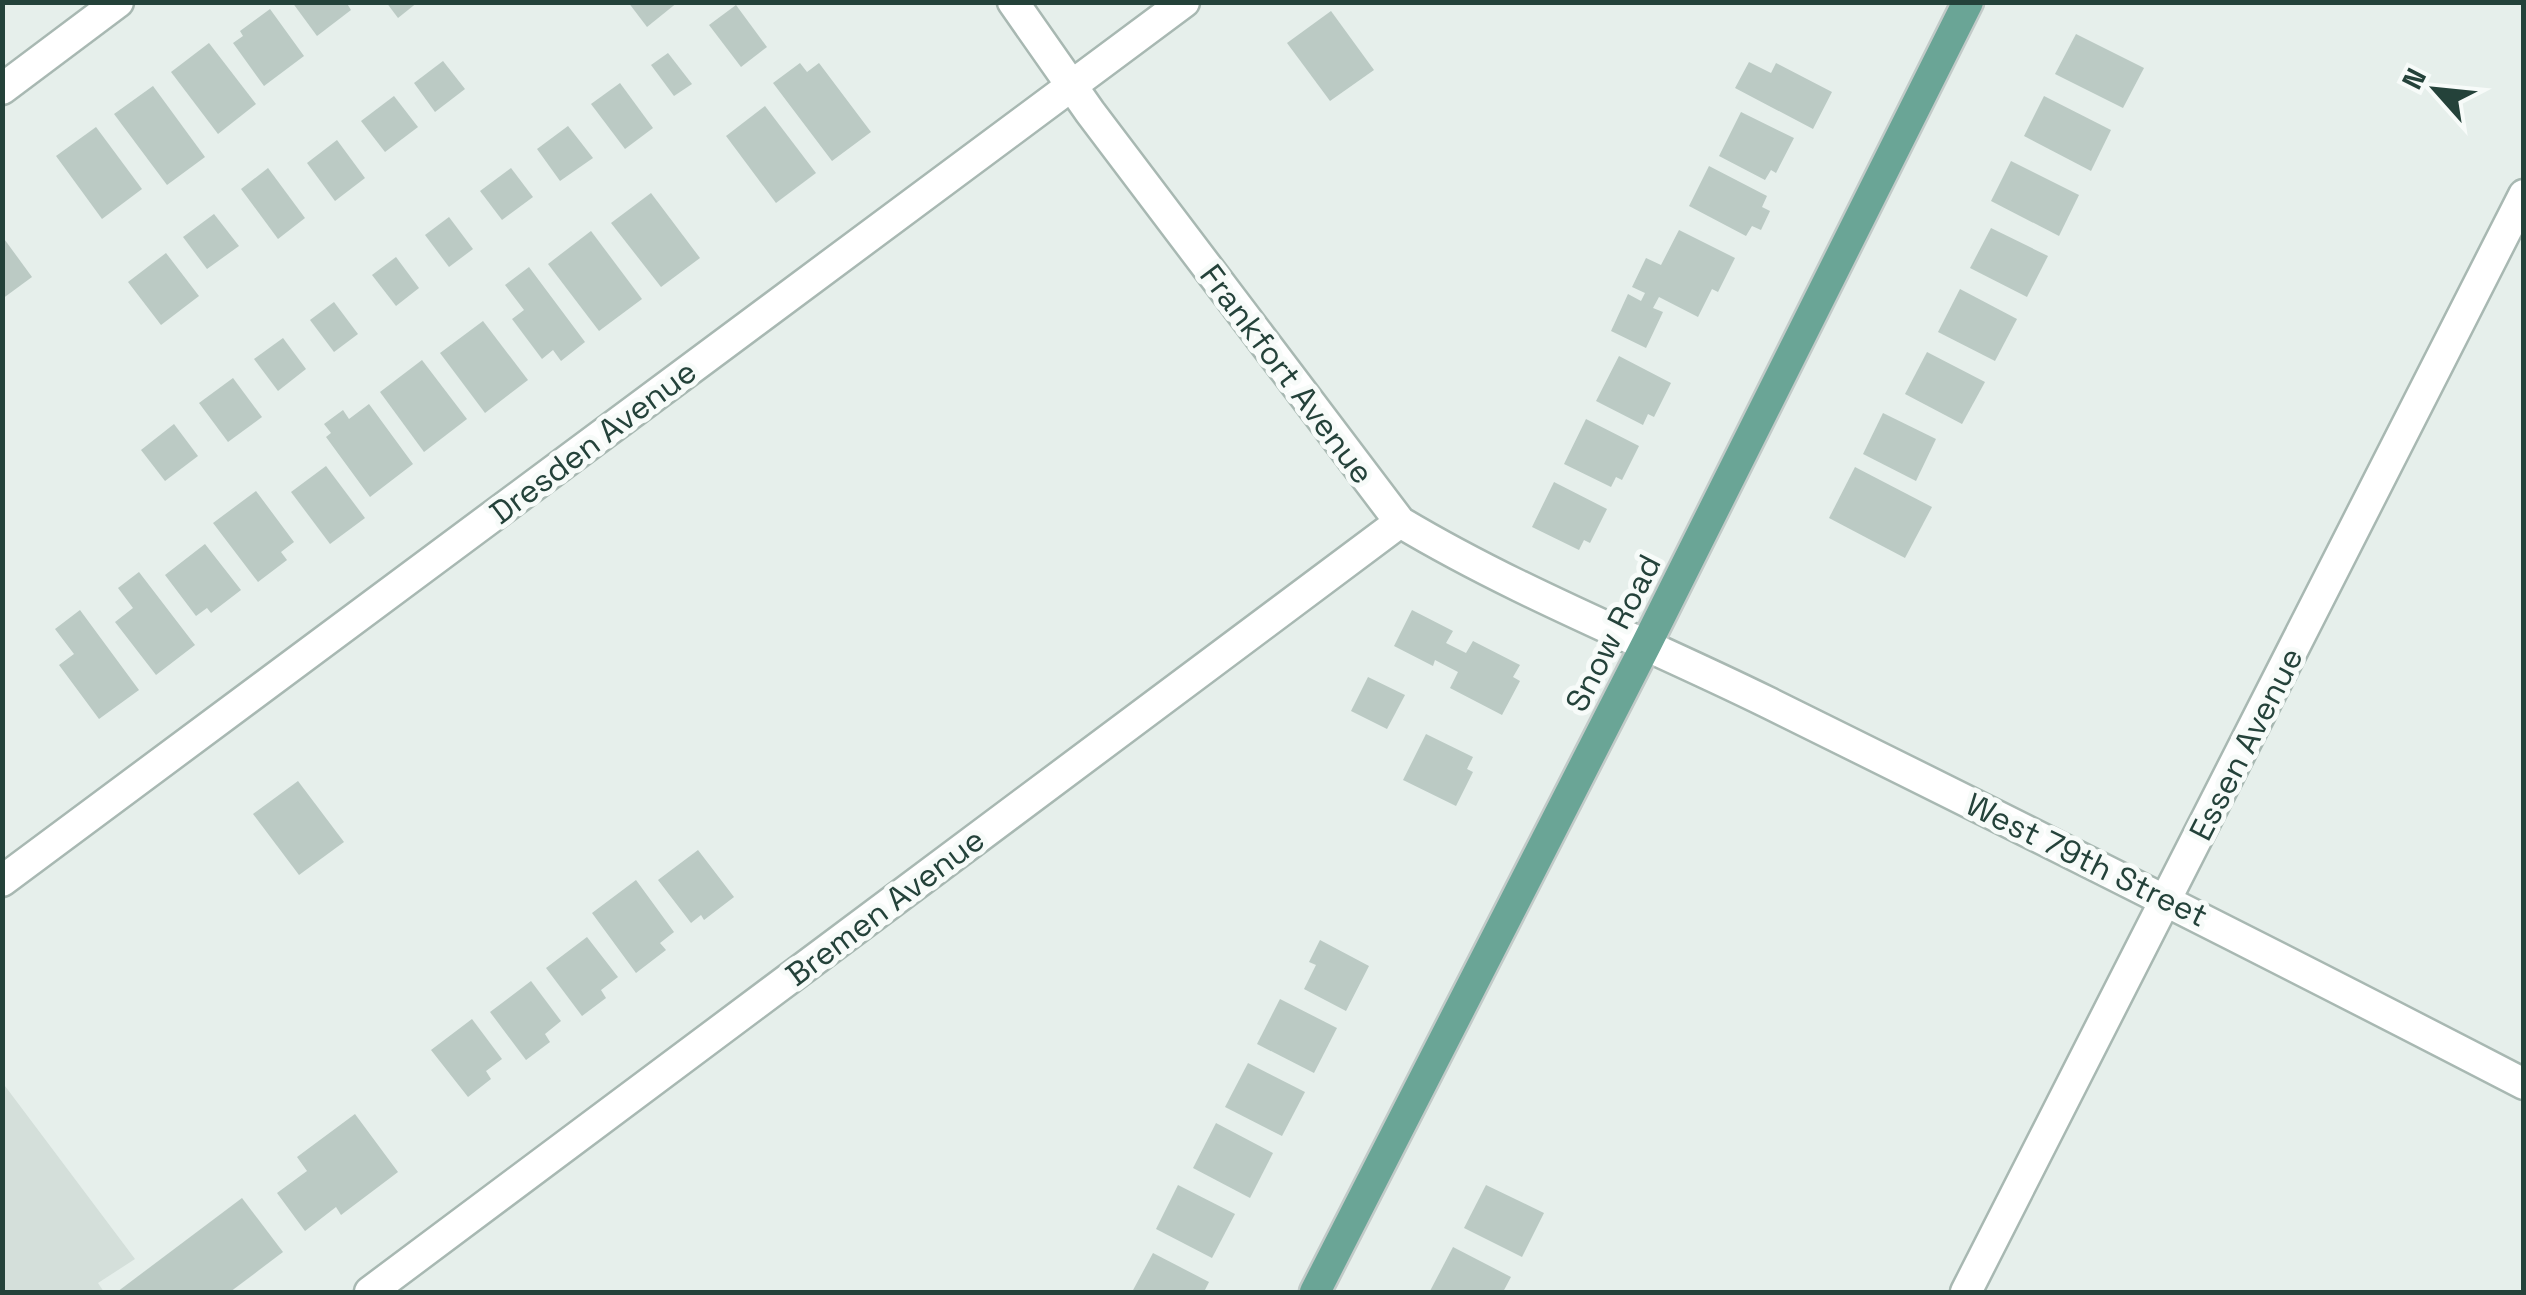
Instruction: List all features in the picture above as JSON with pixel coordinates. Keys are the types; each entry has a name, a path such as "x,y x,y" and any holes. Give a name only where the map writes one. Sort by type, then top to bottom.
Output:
{"main road":[{"name":"Snow Road","path":"1315,1292 1647,643 1968,2"}],"street":[{"path":"2,89 118,2"},
{"name":"Frankfort Avenue","path":"1013,2 1400,522 1452,553 1647,643"},
{"name":"Dresden Avenue","path":"2,881 1184,2"},
{"name":"Essen Avenue","path":"1966,1292 2524,195"},
{"name":"Bremen Avenue","path":"370,1292 1400,522"},
{"name":"West 79th Street","path":"1647,643 2167,900 2524,1084"}],"shaded area":[{"path":"2,1082 135,1259 98,1283 104,1292 3,1292"}],"building":[{"path":"292,2 346,2 351,10 317,36"},
{"path":"386,2 418,2 398,18"},
{"path":"628,2 678,2 647,27"},
{"path":"736,5 767,47 741,67 709,25"},
{"path":"270,9 304,56 264,86 233,43 243,36 240,31"},
{"path":"1331,11 1374,70 1330,101 1287,43"},
{"path":"2076,34 2144,68 2123,108 2055,74"},
{"path":"209,43 256,104 218,134 171,72"},
{"path":"668,53 692,84 674,96 651,65"},
{"path":"443,61 465,89 435,112 414,83"},
{"path":"1749,62 1771,73 1776,63 1832,92 1813,129 1735,88"},
{"path":"800,63 807,72 819,63 871,132 832,161 773,83"},
{"path":"620,83 653,128 625,149 591,104"},
{"path":"153,86 205,157 167,185 114,114"},
{"path":"394,96 418,127 385,152 361,121"},
{"path":"2044,96 2111,130 2091,171 2024,136"},
{"path":"765,106 816,173 776,203 726,136"},
{"path":"1741,112 1794,138 1776,173 1771,170 1765,180 1719,156"},
{"path":"568,126 593,158 560,181 537,149"},
{"path":"96,127 142,189 102,219 56,156"},
{"path":"337,140 365,178 335,201 307,163"},
{"path":"2011,161 2079,195 2059,236 1991,201"},
{"path":"1709,166 1767,196 1762,207 1770,211 1761,230 1752,226 1746,236 1689,206"},
{"path":"268,168 305,218 278,239 241,189"},
{"path":"511,168 533,197 502,220 480,191"},
{"path":"651,193 700,258 661,287 611,223"},
{"path":"214,214 239,246 207,269 183,237"},
{"path":"449,217 473,249 449,267 425,235"},
{"path":"1991,228 2048,256 2027,297 1970,268"},
{"path":"1679,230 1735,258 1718,292 1712,289 1698,317 1659,297 1653,308 1663,312 1646,348 1611,331 1628,294 1641,301 1645,293 1632,287 1646,258 1661,265"},
{"path":"591,231 642,299 599,331 548,264"},
{"path":"2,236 32,277 2,299"},
{"path":"166,253 199,296 161,325 128,282"},
{"path":"396,257 419,288 396,306 372,275"},
{"path":"529,267 585,342 561,361 553,350 542,359 512,319 524,310 505,285"},
{"path":"1960,289 2017,319 1995,361 1938,332"},
{"path":"334,302 358,334 334,352 310,320"},
{"path":"483,321 528,380 485,413 440,353"},
{"path":"283,338 306,369 278,391 254,359"},
{"path":"1927,352 1985,382 1962,424 1905,394"},
{"path":"1619,356 1671,383 1654,417 1648,414 1643,425 1596,401"},
{"path":"422,360 467,419 424,452 380,392"},
{"path":"233,378 262,417 228,442 199,403"},
{"path":"369,404 413,464 370,497 326,437 331,433 324,424 343,410 349,419"},
{"path":"1883,413 1936,439 1916,481 1863,454"},
{"path":"1586,419 1639,446 1622,480 1616,477 1611,487 1564,464"},
{"path":"174,424 198,456 165,481 141,450"},
{"path":"326,466 365,518 330,544 291,492"},
{"path":"1855,467 1932,507 1905,558 1829,518"},
{"path":"1554,482 1607,509 1590,543 1584,540 1579,550 1532,527"},
{"path":"256,491 294,542 281,552 287,560 258,582 213,523"},
{"path":"205,544 241,590 211,613 207,608 196,616 165,575"},
{"path":"139,572 195,645 156,675 115,622 133,608 118,588"},
{"path":"80,610 139,690 99,719 59,665 74,654 55,629"},
{"path":"1412,610 1453,631 1446,643 1466,653 1473,641 1520,665 1513,677 1520,681 1502,715 1450,688 1458,672 1435,660 1433,666 1394,646"},
{"path":"1368,677 1405,695 1387,729 1351,711"},
{"path":"1426,734 1473,757 1467,769 1473,772 1456,806 1403,780"},
{"path":"298,781 344,842 299,875 253,814"},
{"path":"698,850 734,897 704,920 701,915 691,923 658,880"},
{"path":"636,880 674,932 660,943 666,950 636,973 592,913"},
{"path":"587,937 618,977 601,990 606,998 582,1016 546,968"},
{"path":"1320,940 1369,966 1346,1011 1304,989 1316,965 1309,962"},
{"path":"531,981 561,1021 545,1034 550,1042 526,1060 490,1012"},
{"path":"1280,999 1337,1028 1314,1073 1257,1044"},
{"path":"472,1019 502,1059 486,1071 491,1079 468,1097 431,1050"},
{"path":"1248,1063 1305,1092 1282,1136 1225,1107"},
{"path":"355,1114 398,1172 341,1215 336,1207 305,1231 277,1193 307,1171 297,1157"},
{"path":"1216,1123 1273,1153 1250,1198 1193,1168"},
{"path":"1178,1185 1235,1214 1212,1258 1156,1229"},
{"path":"1486,1185 1544,1213 1522,1257 1464,1228"},
{"path":"242,1198 283,1252 230,1292 117,1292"},
{"path":"1453,1247 1511,1277 1503,1292 1430,1291"},
{"path":"1153,1253 1209,1282 1204,1292 1132,1292"}]}
